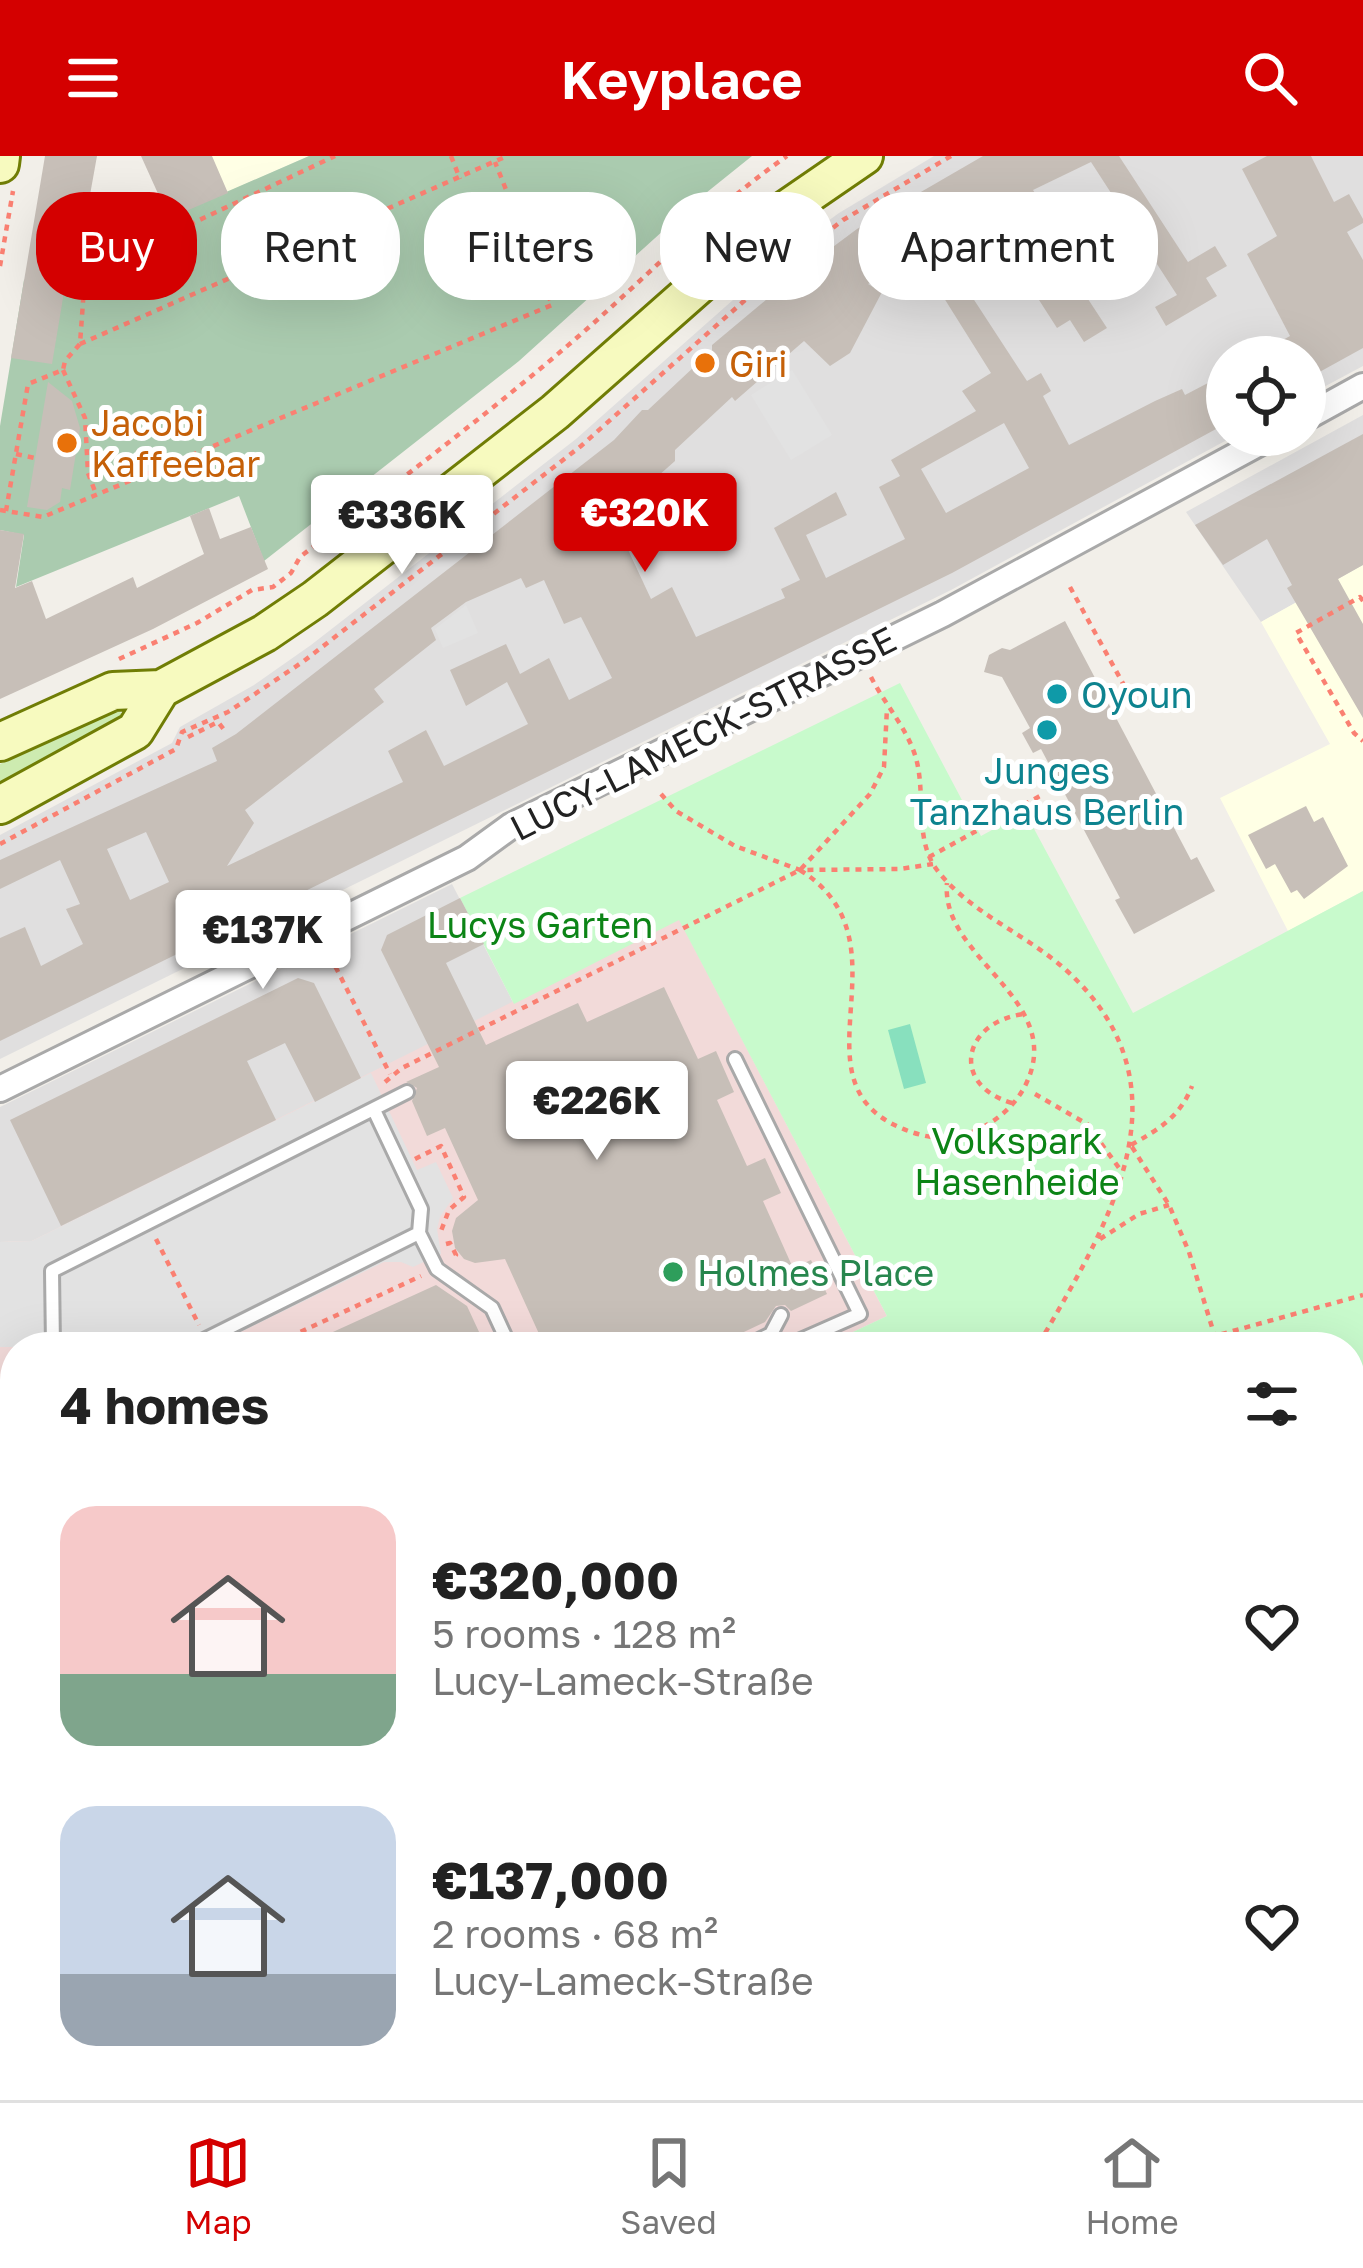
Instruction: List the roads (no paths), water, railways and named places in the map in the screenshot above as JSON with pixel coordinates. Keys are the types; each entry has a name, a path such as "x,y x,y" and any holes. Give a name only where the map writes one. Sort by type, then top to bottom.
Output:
{"main road":[{"path":"0,742 113,691 160,689 224,658 315,599 555,412 778,214 864,156"},
{"path":"0,805 135,730 160,689"}],"street":[{"path":"1326,406 1363,386"},
{"name":"LUCY-LAMECK-STRASSE","path":"0,1089 467,858 511,826 1032,567 1236,456"}],"lane":[{"path":"735,1059 860,1314 819,1332"},
{"path":"53,1332 52,1271 407,1093"},
{"path":"374,1110 421,1208 418,1233 436,1269 492,1308 503,1332"},
{"path":"220,1332 418,1233"},
{"path":"772,1332 781,1315"}],"place":[{"name":"Giri","path":"705,363"},
{"name":"Jacobi Kaffeebar","path":"67,443"},
{"name":"Oyoun","path":"1057,694"},
{"name":"Junges Tanzhaus Berlin","path":"1047,730"},
{"name":"Holmes Place","path":"673,1272"}],"park label":[{"name":"Lucys Garten","path":"540,924"},
{"name":"Volkspark Hasenheide","path":"1017,1160"}]}
